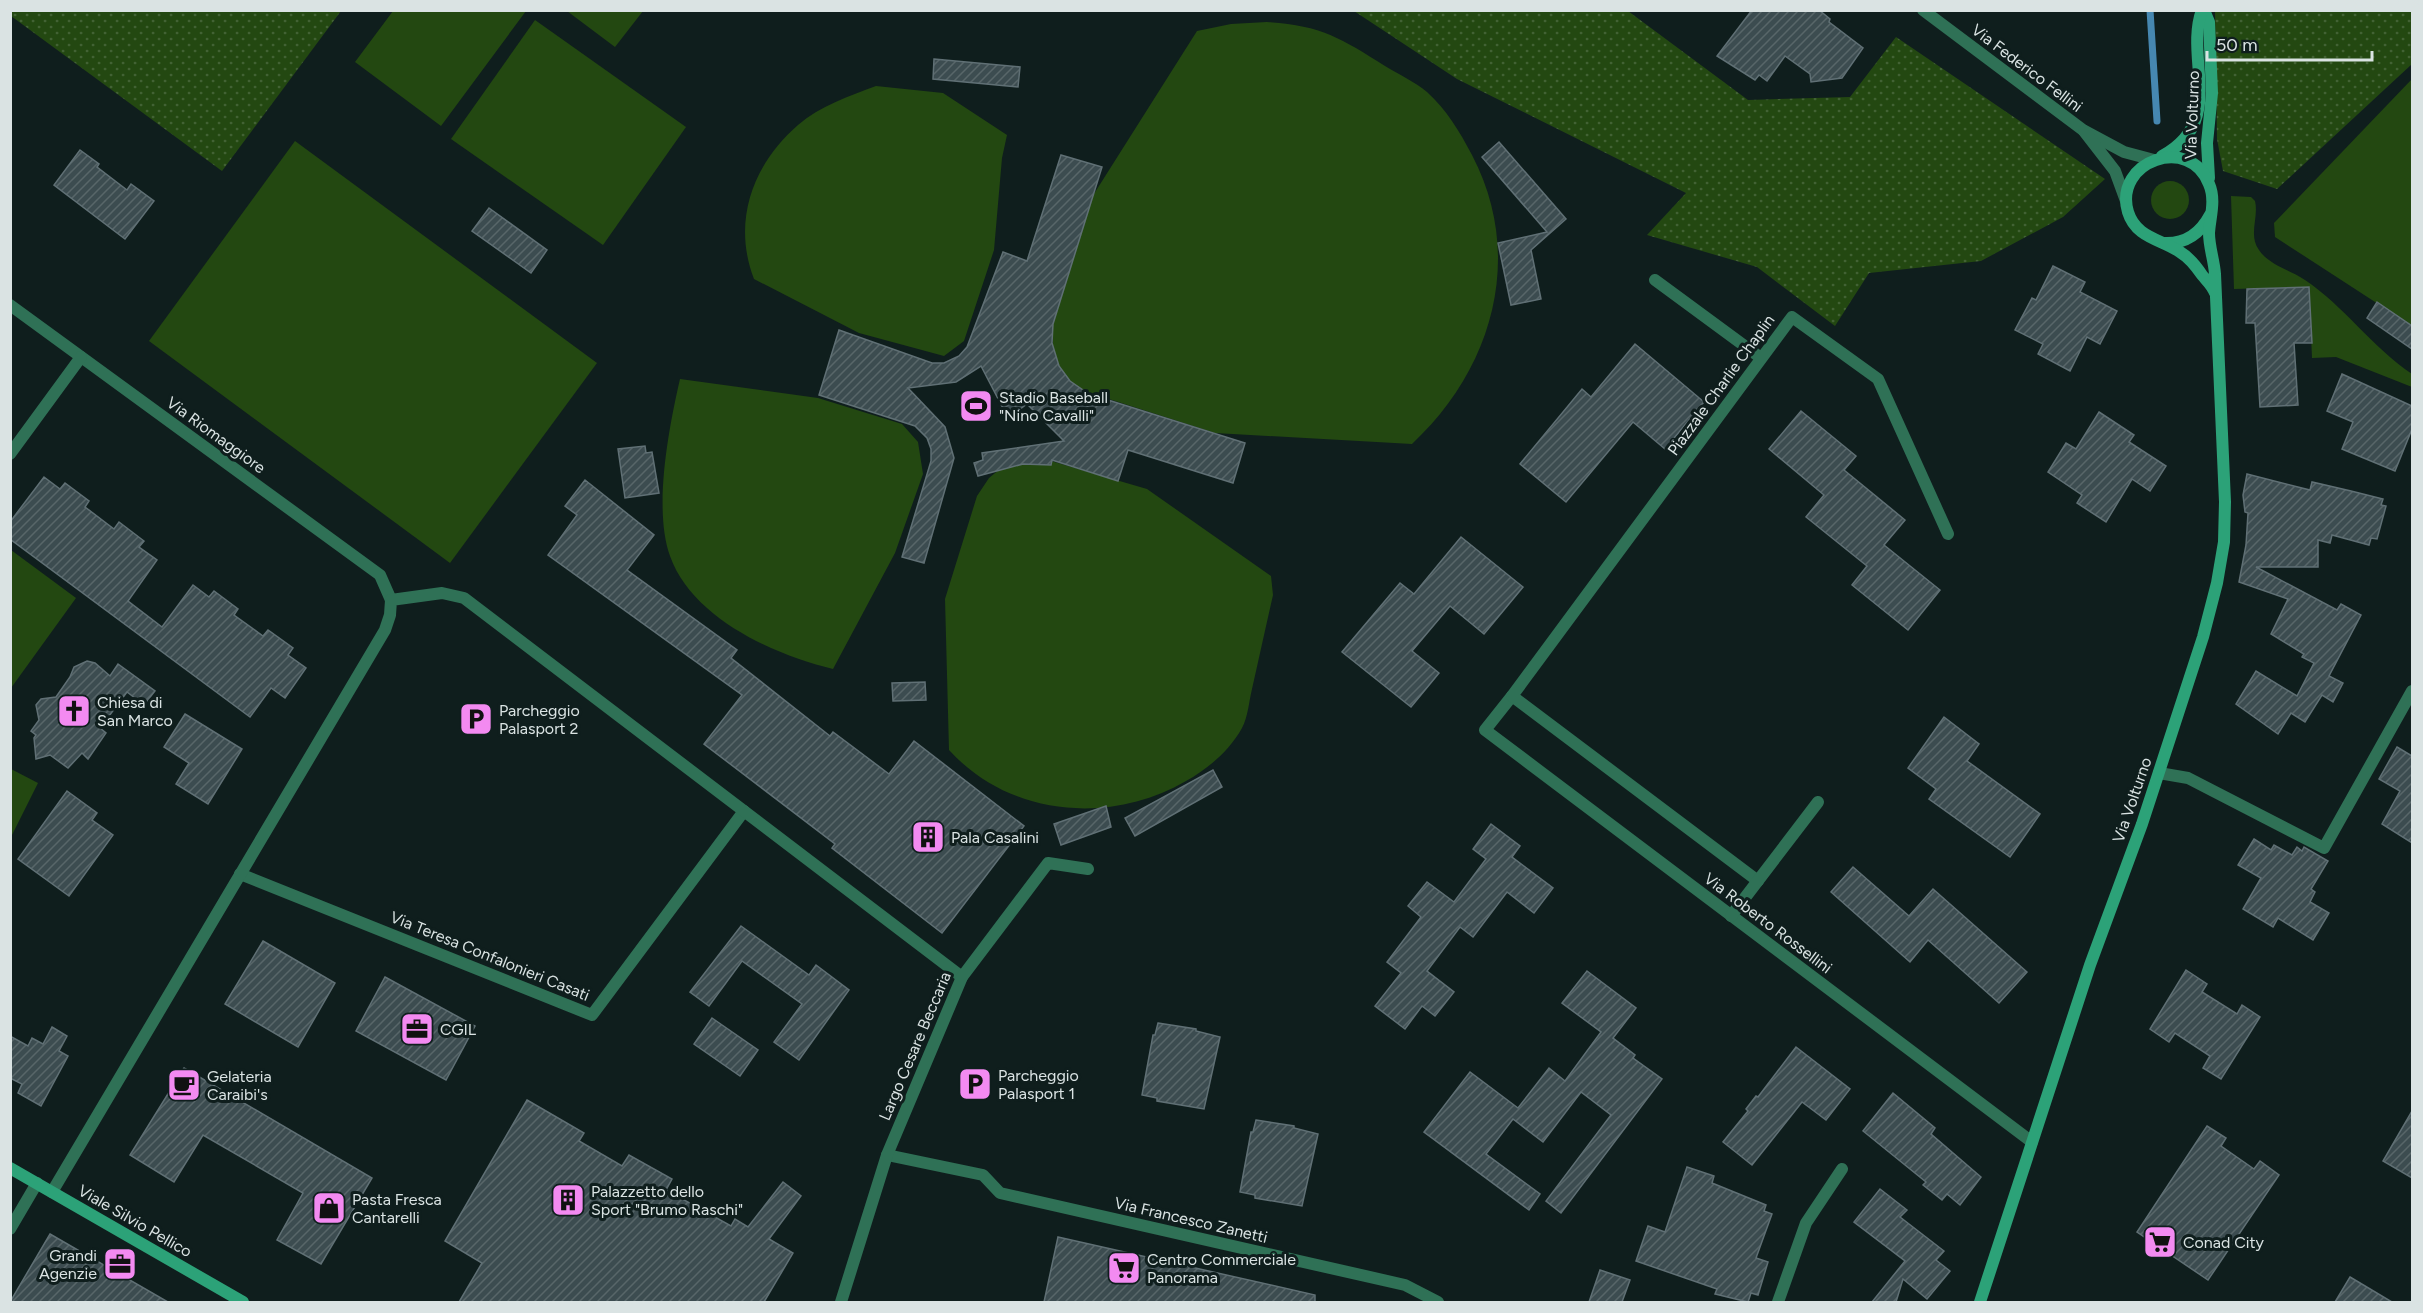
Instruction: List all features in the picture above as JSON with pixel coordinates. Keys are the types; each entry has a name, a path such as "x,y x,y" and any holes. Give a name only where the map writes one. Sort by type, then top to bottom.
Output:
{"street":[{"name":"Via Federico Fellini","path":"1923,10 2083,130 2128,154 2155,159"},
{"name":"Via Volturno","path":"2126,201 2129,183 2134,174 2181,143 2196,117 2200,93 2199,22 2203,10"},
{"name":"Via Volturno","path":"1980,1302 2090,965 2158,773 2206,627 2224,542 2225,484 2215,270 2210,240 2212,205 2206,143 2212,93 2209,22 2203,10"},
{"name":"Via Federico Fellini","path":"2083,130 2112,165 2126,201"},
{"name":"Via Volturno","path":"2155,159 2176,157 2193,164 2210,185"},
{"path":"2126,201 2131,220 2136,228 2152,240 2189,258 2215,293"},
{"path":"2162,243 2191,238 2205,224 2212,205"},
{"path":"1656,280 1761,358"},
{"name":"Via Riomaggiore","path":"10,305 380,575 391,600"},
{"name":"Piazzale Charlie Chaplin","path":"1485,730 1792,317 1878,379 1948,534"},
{"path":"10,454 81,357"},
{"path":"52,1192 385,630 390,615 391,600 442,592 464,598 962,976"},
{"path":"2158,773 2188,778 2324,848 2412,691"},
{"path":"1512,696 1758,881"},
{"name":"Via Roberto Rossellini","path":"1485,730 2032,1142"},
{"path":"1731,916 1818,802"},
{"name":"Via Teresa Confalonieri Casati","path":"240,874 592,1015 744,811"},
{"name":"Largo Cesare Beccaria","path":"841,1302 887,1155 962,976 1048,862 1088,869"},
{"name":"Via Francesco Zanetti","path":"887,1155 983,1175 1000,1193 1405,1285 1438,1302"},
{"name":"Viale Silvio Pellico","path":"10,1168 243,1302"},
{"path":"1778,1302 1806,1223 1842,1168"},
{"path":"10,1229 37,1183"}],"green space":[{"path":"11,10 341,11 222,171 11,16"},
{"path":"393,11 526,11 441,126 355,62"},
{"path":"567,11 643,11 615,47"},
{"path":"1354,11 1628,11 1748,100 1850,97 1896,37 2105,179 2063,217 1981,261 1869,273 1835,326 1757,267 1647,235 1686,193 1457,79"},
{"path":"2215,11 2412,11 2412,64 2277,189 2223,171 2217,139"},
{"path":"535,20 686,127 603,245 451,139"},
{"path":"1267,22 1302,26 1329,35 1422,88 1446,113 1457,129 1472,155 1488,193 1496,232 1498,271 1492,309 1481,346 1463,381 1440,414 1412,444 1215,433 1084,391 1070,381 1059,366 1053,349 1053,324 1092,197 1197,31 1231,24"},
{"path":"2412,79 2412,326 2275,237 2274,223"},
{"path":"876,86 943,93 1007,135 1002,158 994,250 964,341 944,356 859,333 754,279 748,258 745,237 750,196 769,158 782,141 807,118 835,102"},
{"path":"295,141 597,363 450,563 149,341"},
{"path":"2170,181 2184,186 2189,200 2184,214 2170,219 2156,214 2151,200 2156,186"},
{"path":"2231,196 2251,197 2255,201 2254,238 2263,255 2305,280 2333,302 2384,352 2412,374 2412,387 2336,357 2312,358 2309,287 2234,289"},
{"path":"680,379 818,398 902,424 918,442 923,474 895,553 833,669 786,654 738,630 696,598 681,578 670,556 663,515 665,468 671,420"},
{"path":"1051,461 1147,489 1271,576 1273,595 1247,714 1237,736 1218,758 1186,781 1156,795 1125,804 1094,808 1062,807 1031,801 1001,789 974,772 949,750 945,599 977,496 989,478 1006,464"},
{"path":"11,550 76,598 11,688"},
{"path":"11,769 38,783 11,837"}],"building":[{"path":"1752,10 1819,10 1830,19 1829,22 1863,48 1842,78 1811,82 1810,74 1785,56 1767,81 1759,75 1755,80 1717,56"},
{"path":"934,59 1020,67 1018,87 933,79"},
{"path":"1499,142 1566,219 1531,250 1541,299 1511,305 1498,243 1547,232 1482,157"},
{"path":"80,150 99,164 97,167 127,190 131,184 154,201 125,239 54,185"},
{"path":"1061,155 1102,167 1053,324 1052,343 1059,366 1070,381 1089,394 1245,443 1233,483 1128,450 1118,481 1052,460 1051,465 1023,464 978,476 974,463 983,460 982,453 1064,441 1027,404 1008,418 981,366 956,382 908,388 945,427 954,458 924,563 902,557 931,461 931,449 927,438 915,426 819,395 839,330 932,363 944,363 959,356 967,347 1003,252 1027,261"},
{"path":"489,208 547,250 531,273 472,231"},
{"path":"2053,266 2085,282 2080,292 2117,311 2100,344 2087,337 2070,371 2038,354 2043,344 2015,330 2032,298 2036,300"},
{"path":"2309,287 2312,343 2294,343 2298,405 2260,407 2255,323 2246,323 2247,289"},
{"path":"2377,302 2412,326 2412,349 2367,318"},
{"path":"1635,344 1704,402 1665,449 1633,422 1566,502 1520,464 1582,389 1591,397"},
{"path":"2342,374 2412,406 2412,429 2395,471 2342,449 2353,422 2327,411"},
{"path":"1801,411 1856,456 1844,470 1905,520 1884,545 1940,590 1908,630 1852,585 1867,566 1806,517 1824,495 1769,449"},
{"path":"2099,412 2134,435 2129,442 2166,466 2150,491 2132,479 2106,522 2077,503 2082,495 2048,472 2066,443 2076,449"},
{"path":"645,446 646,453 652,452 659,493 625,498 618,449"},
{"path":"2247,474 2310,490 2312,482 2383,499 2381,505 2386,506 2377,539 2371,538 2369,545 2332,535 2330,543 2318,540 2318,567 2256,567 2337,610 2341,604 2361,615 2329,676 2343,683 2333,702 2322,695 2305,722 2291,713 2278,734 2236,704 2256,671 2297,696 2314,663 2302,657 2304,654 2271,634 2288,599 2239,582 2246,545 2248,513 2245,512 2243,495"},
{"path":"44,477 60,489 65,483 89,501 85,507 114,529 119,522 144,541 139,547 157,560 128,601 162,627 193,585 209,597 214,591 238,609 234,615 263,636 268,630 293,648 288,655 306,668 285,698 271,688 250,717 10,539 10,522"},
{"path":"585,480 654,535 627,570 737,650 731,658 830,736 833,732 889,774 914,741 1024,826 942,933 832,848 835,844 704,744 742,695 548,555 577,515 565,506"},
{"path":"1461,537 1523,587 1484,634 1450,606 1412,651 1439,673 1411,707 1342,652 1400,583 1414,594"},
{"name":"Chiesa di San Marco","path":"87,661 95,663 110,676 118,664 155,691 144,705 127,692 100,728 106,733 88,759 82,753 68,768 50,755 36,759 34,738 36,735 31,731 39,720 36,705 41,699 56,697 74,667"},
{"path":"925,682 926,700 893,701 892,683"},
{"path":"185,714 242,749 208,804 176,784 189,763 164,747"},
{"path":"1944,717 1979,744 1967,761 2040,814 2010,857 1929,799 1936,789 1908,768"},
{"path":"2397,747 2412,756 2412,843 2382,824 2400,791 2379,779"},
{"path":"1213,770 1222,787 1135,836 1125,818"},
{"path":"67,791 97,813 92,820 113,835 69,896 18,859"},
{"path":"1106,806 1111,827 1061,845 1054,824"},
{"path":"1491,824 1520,846 1512,857 1553,888 1534,913 1507,892 1473,937 1460,927 1427,971 1454,992 1435,1016 1422,1006 1405,1029 1375,1006 1401,973 1387,962 1421,917 1408,906 1427,882 1454,902 1486,859 1473,849"},
{"path":"2254,839 2271,850 2274,845 2292,855 2297,847 2302,851 2304,847 2328,861 2311,889 2315,892 2310,902 2329,913 2313,940 2278,918 2273,927 2243,909 2261,878 2238,865"},
{"path":"1853,867 1909,916 1933,889 2027,972 1999,1003 1928,940 1910,962 1831,892"},
{"path":"741,926 809,975 816,965 849,990 799,1060 774,1042 802,1004 742,961 709,1006 690,992"},
{"path":"263,941 335,983 298,1047 225,1004"},
{"path":"2186,970 2207,984 2202,992 2237,1014 2242,1005 2260,1017 2221,1079 2203,1068 2210,1056 2175,1033 2169,1042 2150,1029"},
{"path":"1587,971 1636,1008 1613,1038 1635,1055 1633,1058 1662,1079 1561,1213 1546,1201 1611,1115 1581,1092 1543,1142 1513,1119 1486,1154 1540,1194 1529,1210 1424,1132 1470,1072 1518,1108 1549,1068 1565,1081 1601,1032 1562,1003"},
{"path":"385,977 475,1026 446,1080 356,1031"},
{"path":"712,1018 758,1050 740,1076 694,1044"},
{"path":"1158,1023 1196,1029 1196,1031 1220,1037 1204,1109 1157,1101 1157,1098 1142,1095 1153,1035 1155,1035"},
{"path":"52,1027 67,1036 59,1051 68,1056 41,1106 18,1093 22,1084 10,1078 10,1036 28,1046 32,1038 43,1044"},
{"path":"1796,1047 1850,1089 1826,1120 1802,1102 1752,1165 1723,1142 1748,1111 1746,1109 1756,1096 1758,1097"},
{"path":"184,1068 372,1178 321,1264 277,1240 303,1193 203,1135 174,1182 130,1155"},
{"path":"1893,1093 1935,1128 1931,1134 1981,1177 1960,1205 1947,1194 1942,1200 1923,1185 1926,1182 1863,1131"},
{"name":"Palazzetto dello Sport \"Brumo Raschi\"","path":"527,1100 584,1133 579,1141 622,1166 629,1155 672,1179 666,1190 731,1226 735,1219 748,1227 783,1182 801,1196 769,1239 793,1253 764,1302 459,1302 482,1263 445,1241"},
{"path":"2412,1111 2412,1178 2383,1161"},
{"path":"1256,1120 1294,1126 1294,1128 1318,1134 1302,1206 1255,1198 1255,1195 1240,1192 1251,1132 1253,1132"},
{"path":"2207,1126 2226,1138 2221,1146 2254,1169 2260,1161 2279,1175 2208,1280 2137,1232"},
{"path":"1687,1167 1714,1176 1712,1183 1766,1205 1764,1211 1772,1214 1756,1258 1768,1262 1758,1295 1751,1293 1748,1302 1715,1294 1717,1289 1636,1261 1648,1226 1665,1232"},
{"path":"1880,1189 1907,1210 1900,1217 1944,1251 1936,1260 1950,1271 1927,1299 1903,1279 1896,1302 1872,1302 1905,1261 1854,1222"},
{"path":"50,1234 168,1302 10,1302"},
{"name":"Centro Commerciale Panorama","path":"1058,1237 1315,1295 1315,1302 1044,1302"},
{"path":"1600,1270 1630,1280 1622,1302 1589,1302"},
{"path":"2350,1277 2392,1302 2335,1302"}],"waterway":[{"path":"2150,10 2157,121"}],"place":[{"name":"Stadio Baseball \"Nino Cavalli\"","path":"976,406"},
{"name":"Chiesa di San Marco","path":"74,711"},
{"name":"Parcheggio Palasport 2","path":"476,719"},
{"name":"Pala Casalini","path":"928,837"},
{"name":"CGIL","path":"417,1029"},
{"name":"Parcheggio Palasport 1","path":"975,1084"},
{"name":"Gelateria Caraibi's","path":"184,1085"},
{"name":"Palazzetto dello Sport \"Brumo Raschi\"","path":"568,1200"},
{"name":"Pasta Fresca Cantarelli","path":"329,1208"},
{"name":"Conad City","path":"2160,1242"},
{"name":"Grandi Agenzie","path":"120,1264"},
{"name":"Centro Commerciale Panorama","path":"1124,1268"}]}
